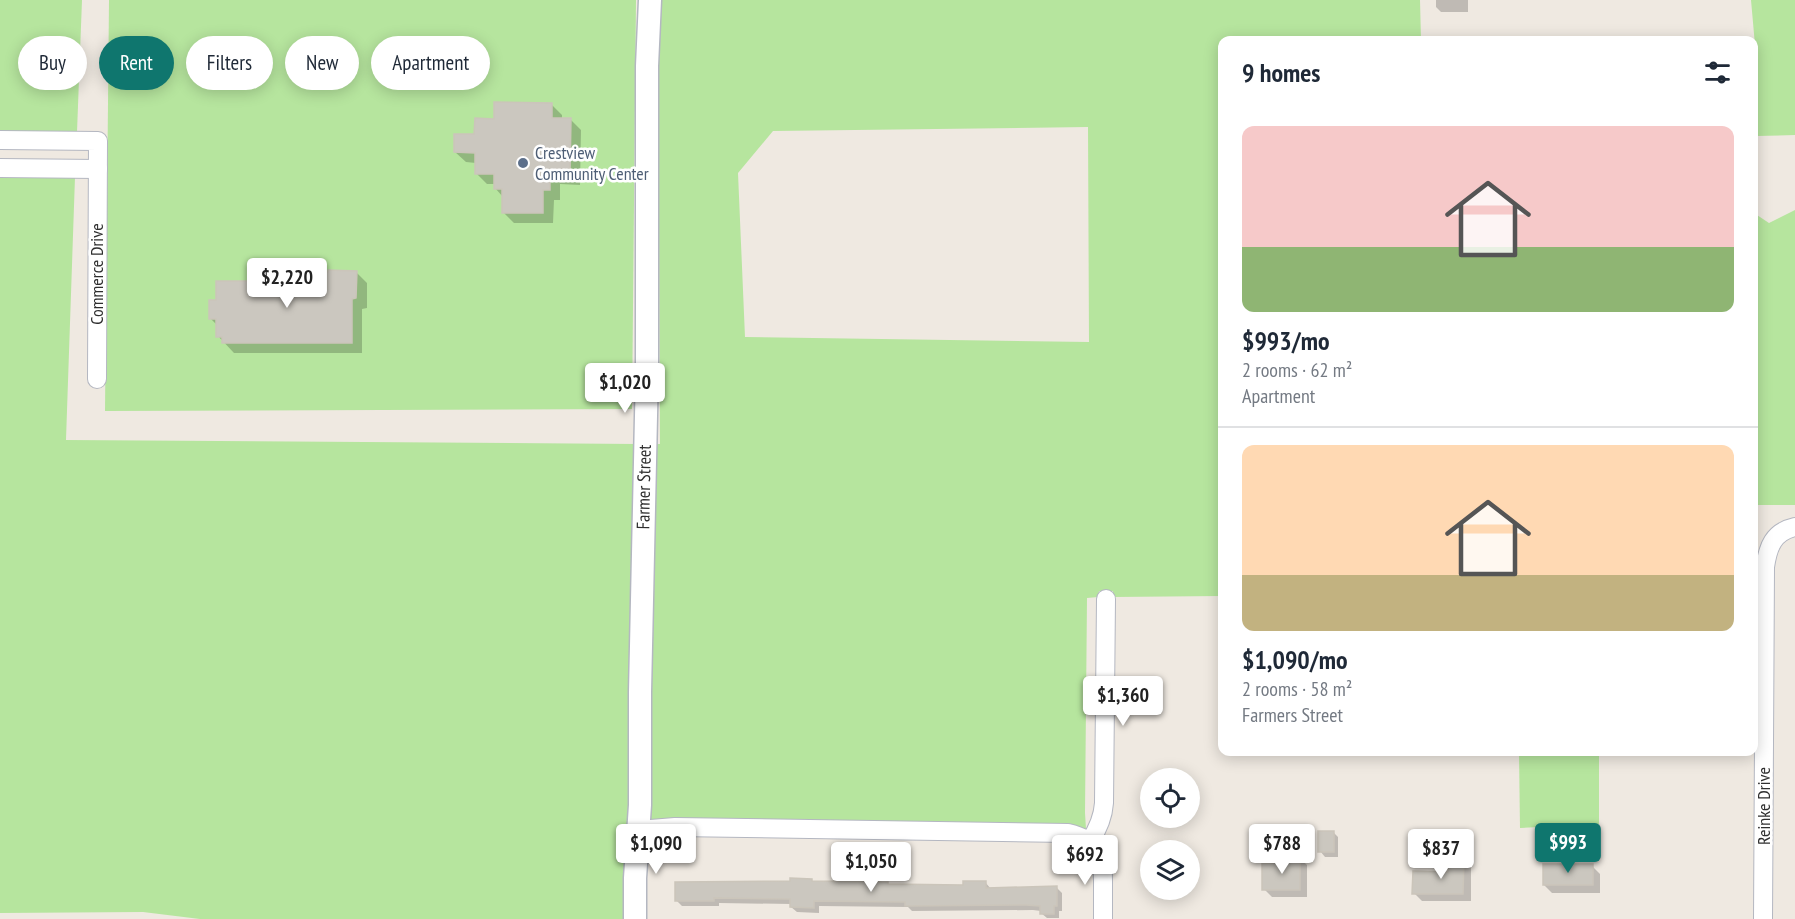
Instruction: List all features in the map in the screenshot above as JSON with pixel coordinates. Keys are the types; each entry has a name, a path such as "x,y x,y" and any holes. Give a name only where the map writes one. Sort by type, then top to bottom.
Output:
{"street":[{"name":"Farmer Street","path":"635,919 639,830 646,370 646,66 650,0"},
{"name":"Commerce Drive","path":"0,140 98,141 97,379"},
{"path":"0,168 98,169"},
{"name":"Reinke Drive","path":"1763,919 1765,567 1767,550 1774,540 1788,529 1795,527"},
{"path":"1090,841 1098,829 1104,803 1106,599"},
{"path":"639,830 675,827 1068,833 1082,836 1090,841 1101,854 1103,919"}],"green space":[{"path":"0,0 82,0 81,36 18,36 18,90 79,90 77,132 0,131"},
{"path":"109,0 636,0 632,409 105,411 108,90 174,90 174,36 109,36"},
{"path":"658,0 1420,0 1421,36 1218,36 1218,596 1113,597 1113,591 1099,591 1098,597 1087,598 1086,829 1068,824 647,821 653,444 660,444","holes":["1088,127 1089,342 745,337 738,173 773,131"]},
{"path":"1751,0 1795,0 1795,135 1758,136 1758,36 1754,36"},
{"path":"0,176 75,177 66,440 638,444 628,919 200,919 143,912 0,913"},
{"path":"1795,210 1795,505 1758,505 1758,216 1769,223"},
{"path":"1519,756 1599,756 1599,824 1520,828"}],"building":[{"name":"Crestview Community Center","path":"494,102 552,103 552,118 571,118 570,174 550,174 550,190 543,190 543,213 502,213 502,189 494,189 494,174 475,174 475,153 454,152 454,134 474,134 475,118 494,119"},
{"path":"328,270 357,271 356,298 352,299 352,343 222,343 222,337 216,337 216,319 209,319 209,300 216,300 216,281 275,281 275,272 328,272"},
{"path":"1318,831 1334,831 1334,852 1318,852"},
{"path":"1284,856 1300,856 1300,890 1262,890 1262,863 1284,863"},
{"path":"1448,858 1464,858 1463,894 1412,894 1413,871 1448,872"},
{"path":"1543,864 1593,864 1593,885 1543,885"},
{"path":"790,878 812,879 812,881 888,882 888,884 963,885 963,881 986,881 986,888 1057,886 1057,906 1054,906 1054,914 1040,914 1040,906 1026,905 905,906 905,902 814,901 814,908 790,907 790,899 714,898 714,901 675,901 675,882 790,881"}],"place":[{"name":"Crestview Community Center","path":"523,163"}]}
